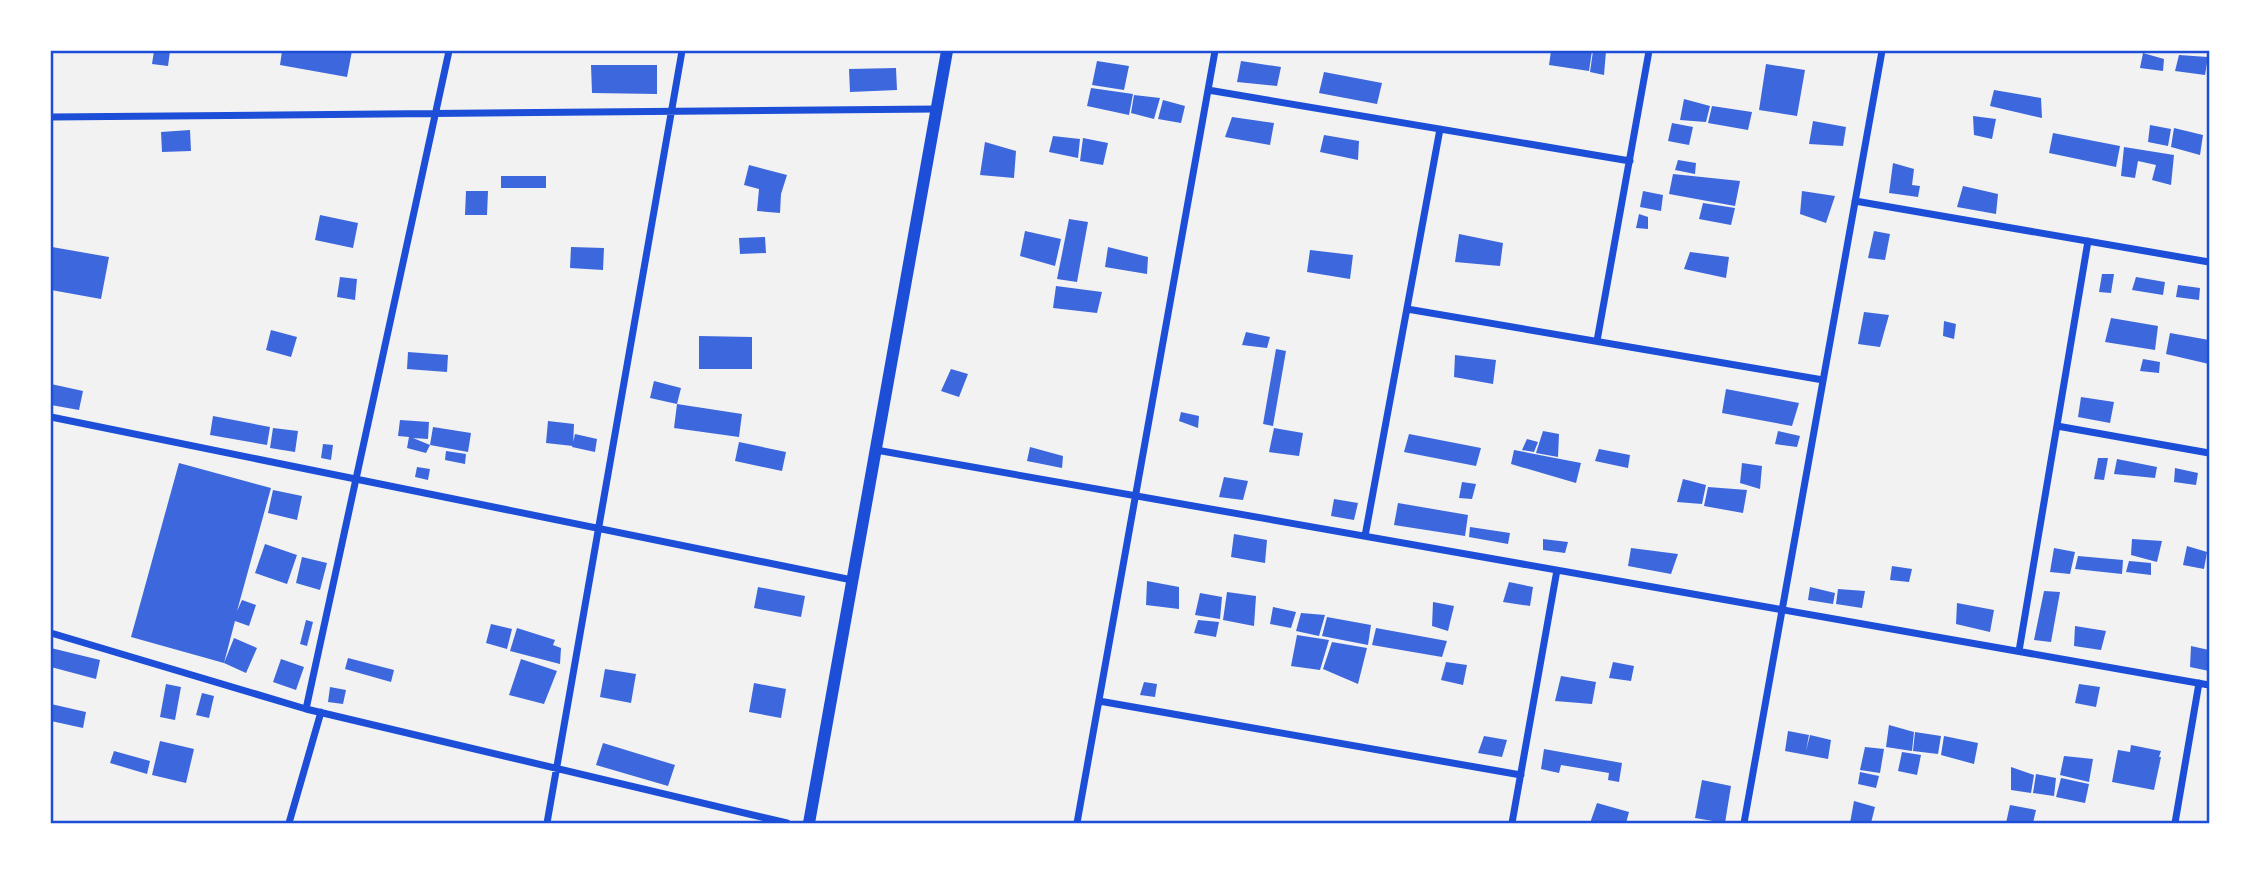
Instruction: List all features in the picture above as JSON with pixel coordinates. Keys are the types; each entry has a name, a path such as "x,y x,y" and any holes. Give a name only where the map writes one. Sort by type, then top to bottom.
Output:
{"street":[{"path":"306,709 449,51"},
{"path":"547,823 682,51"},
{"path":"809,823 947,51"},
{"path":"1077,823 1215,51"},
{"path":"1597,341 1649,51"},
{"path":"1744,823 1882,51"},
{"path":"1208,90 1630,161"},
{"path":"51,117 936,109"},
{"path":"1365,536 1440,129"},
{"path":"1855,201 2209,262"},
{"path":"2019,651 2088,241"},
{"path":"1407,309 1823,380"},
{"path":"51,417 852,580"},
{"path":"2057,426 2209,453"},
{"path":"876,450 2209,685"},
{"path":"1513,823 1557,570"},
{"path":"51,633 306,709 787,823"},
{"path":"2175,823 2199,683"},
{"path":"1099,701 1521,775"},
{"path":"289,823 321,712"}],"building":[{"path":"154,51 170,51 168,66 152,64"},
{"path":"282,51 352,51 347,77 280,65"},
{"path":"1551,51 1592,51 1589,71 1549,65"},
{"path":"1593,51 1606,51 1604,75 1590,72"},
{"path":"2143,53 2164,59 2163,71 2140,68"},
{"path":"2179,55 2208,57 2205,75 2175,71"},
{"path":"1097,61 1129,66 1124,90 1092,85"},
{"path":"1241,61 1281,67 1277,86 1237,82"},
{"path":"1766,64 1805,70 1797,116 1759,110"},
{"path":"591,65 657,65 657,94 592,93"},
{"path":"896,68 897,90 850,92 849,69"},
{"path":"1324,72 1382,83 1377,104 1319,93"},
{"path":"1091,88 1133,94 1129,115 1087,106"},
{"path":"1994,90 2041,98 2042,118 1990,106"},
{"path":"1134,95 1160,98 1154,119 1131,113"},
{"path":"1684,99 1710,106 1706,122 1680,120"},
{"path":"1163,100 1185,106 1181,123 1158,119"},
{"path":"1712,106 1752,112 1748,130 1708,123"},
{"path":"1973,116 1996,119 1992,139 1974,135"},
{"path":"1232,117 1274,123 1270,145 1225,137"},
{"path":"1813,121 1846,127 1843,146 1809,144"},
{"path":"1672,123 1693,127 1689,145 1668,141"},
{"path":"2150,125 2171,129 2168,146 2148,142"},
{"path":"2174,128 2203,135 2200,155 2171,147"},
{"path":"190,130 191,151 162,152 161,132"},
{"path":"2053,133 2120,146 2116,167 2049,153"},
{"path":"1324,135 1359,141 1358,160 1320,152"},
{"path":"1053,136 1080,139 1078,158 1049,152"},
{"path":"1083,138 1108,143 1103,165 1080,161"},
{"path":"985,142 1016,151 1014,178 980,175"},
{"path":"2124,147 2174,155 2171,185 2152,180 2156,165 2138,161 2135,178 2121,176"},
{"path":"1678,160 1696,163 1695,174 1675,170"},
{"path":"1893,163 1914,169 1912,185 1920,186 1918,197 1889,193"},
{"path":"749,165 787,175 781,194 780,213 757,211 759,189 744,185"},
{"path":"1673,174 1740,181 1735,206 1669,194"},
{"path":"501,176 546,176 546,188 501,188"},
{"path":"1963,186 1998,194 1996,214 1957,207"},
{"path":"466,191 488,191 487,215 465,215"},
{"path":"1643,191 1663,195 1661,211 1640,207"},
{"path":"1802,191 1835,196 1826,223 1800,214"},
{"path":"1703,203 1735,208 1731,225 1699,219"},
{"path":"1639,214 1648,217 1648,229 1636,228"},
{"path":"320,215 358,223 353,248 315,240"},
{"path":"1069,219 1088,222 1077,282 1057,279"},
{"path":"1025,231 1061,239 1055,266 1020,256"},
{"path":"1874,231 1890,234 1885,260 1868,258"},
{"path":"1459,234 1503,243 1500,266 1455,262"},
{"path":"765,237 766,253 740,254 739,238"},
{"path":"52,247 109,257 101,299 51,290"},
{"path":"571,247 604,248 603,270 570,268"},
{"path":"1108,247 1148,257 1147,274 1105,267"},
{"path":"1310,250 1353,255 1350,279 1307,272"},
{"path":"1690,252 1729,257 1726,278 1684,269"},
{"path":"2102,274 2114,274 2111,293 2099,292"},
{"path":"340,277 357,279 355,300 337,297"},
{"path":"2136,277 2165,282 2163,295 2132,290"},
{"path":"2178,285 2200,288 2199,300 2176,297"},
{"path":"1056,286 1102,292 1097,313 1053,308"},
{"path":"1864,312 1889,315 1880,347 1858,344"},
{"path":"2111,318 2158,326 2155,350 2105,342"},
{"path":"1944,321 1956,324 1954,339 1943,336"},
{"path":"271,330 297,337 291,357 266,350"},
{"path":"1246,332 1270,337 1267,348 1242,345"},
{"path":"2170,333 2209,340 2209,364 2166,354"},
{"path":"699,336 752,337 752,369 699,369"},
{"path":"1276,349 1286,351 1273,426 1263,424"},
{"path":"408,352 448,355 447,372 407,369"},
{"path":"1455,355 1496,360 1493,384 1454,377"},
{"path":"2143,359 2160,362 2159,373 2140,371"},
{"path":"951,369 968,374 959,397 941,391"},
{"path":"654,381 681,388 677,404 650,398"},
{"path":"51,384 83,391 79,410 51,405"},
{"path":"1726,389 1799,403 1792,426 1722,413"},
{"path":"2081,397 2114,402 2110,423 2078,417"},
{"path":"677,404 742,414 739,437 674,428"},
{"path":"1181,412 1199,416 1198,428 1179,421"},
{"path":"213,416 270,427 267,445 210,435"},
{"path":"400,420 429,422 428,439 413,438 430,445 426,453 407,448 409,437 398,436"},
{"path":"548,421 574,424 573,446 546,443"},
{"path":"433,427 471,433 468,452 430,445"},
{"path":"273,428 298,431 295,452 270,448"},
{"path":"1274,428 1303,433 1299,456 1269,452"},
{"path":"1543,431 1559,434 1558,457 1536,453"},
{"path":"1778,431 1800,436 1797,447 1775,444"},
{"path":"575,434 597,439 595,452 572,447"},
{"path":"1409,434 1481,448 1476,466 1404,452"},
{"path":"1527,439 1538,442 1534,452 1522,450"},
{"path":"739,442 786,452 782,471 735,461"},
{"path":"323,444 333,445 331,460 321,458"},
{"path":"1030,447 1063,456 1062,468 1027,461"},
{"path":"1599,449 1630,455 1628,468 1595,461"},
{"path":"1514,450 1581,463 1576,483 1511,464"},
{"path":"446,451 466,454 465,464 445,460"},
{"path":"2098,458 2108,458 2104,480 2094,479"},
{"path":"2117,459 2157,467 2155,478 2114,474"},
{"path":"179,463 271,488 237,611 242,600 256,605 249,626 235,621 224,663 131,637"},
{"path":"1742,463 1762,466 1760,489 1740,483"},
{"path":"417,467 430,469 428,480 415,477"},
{"path":"2175,468 2198,473 2196,485 2174,482"},
{"path":"1224,477 1248,481 1243,500 1219,497"},
{"path":"1683,479 1706,485 1702,504 1677,502"},
{"path":"1462,482 1476,484 1472,499 1459,498"},
{"path":"1708,487 1747,490 1743,513 1704,506"},
{"path":"273,490 302,496 297,520 268,513"},
{"path":"1334,499 1358,503 1354,520 1331,516"},
{"path":"1398,503 1468,515 1465,536 1394,525"},
{"path":"1470,527 1510,533 1508,544 1469,537"},
{"path":"1234,534 1267,540 1265,563 1231,557"},
{"path":"1543,539 1568,542 1565,553 1543,550"},
{"path":"2132,539 2162,541 2157,562 2131,555"},
{"path":"265,544 297,555 287,584 255,573"},
{"path":"2187,546 2207,552 2204,569 2183,565"},
{"path":"1631,548 1678,554 1671,574 1628,566"},
{"path":"2054,548 2075,552 2070,574 2050,572"},
{"path":"2078,556 2123,560 2122,574 2075,569"},
{"path":"302,557 327,563 320,590 296,583"},
{"path":"2129,561 2151,563 2151,575 2126,572"},
{"path":"1892,566 1912,569 1909,582 1890,580"},
{"path":"1147,581 1179,587 1179,609 1146,605"},
{"path":"1509,582 1533,587 1530,606 1503,602"},
{"path":"758,587 805,596 801,617 754,608"},
{"path":"1810,587 1835,593 1833,604 1808,600"},
{"path":"1838,589 1865,591 1862,608 1836,604"},
{"path":"2044,591 2060,592 2051,642 2034,640"},
{"path":"1227,592 1256,596 1254,626 1223,620"},
{"path":"1200,593 1222,597 1220,619 1195,615"},
{"path":"1433,602 1454,606 1448,631 1432,626"},
{"path":"1957,603 1994,610 1990,632 1956,624"},
{"path":"1273,607 1296,612 1291,628 1270,624"},
{"path":"1301,613 1325,615 1319,636 1296,631"},
{"path":"1327,617 1371,625 1368,645 1322,636"},
{"path":"306,620 313,622 307,646 300,644"},
{"path":"1198,620 1219,622 1216,637 1194,633"},
{"path":"491,624 512,629 507,649 486,643"},
{"path":"2075,626 2106,631 2101,650 2074,646"},
{"path":"517,628 555,640 553,645 561,648 560,664 510,651"},
{"path":"1376,628 1447,641 1442,657 1372,645"},
{"path":"1297,635 1329,640 1320,670 1291,666"},
{"path":"234,638 257,648 246,673 224,663"},
{"path":"1332,642 1367,648 1358,684 1323,669"},
{"path":"2191,646 2209,650 2209,671 2190,667"},
{"path":"51,648 100,660 96,679 51,667"},
{"path":"348,658 394,670 391,682 345,669"},
{"path":"281,659 304,667 296,690 273,682"},
{"path":"521,659 557,671 544,704 509,695"},
{"path":"1446,662 1467,665 1463,685 1441,680"},
{"path":"1613,662 1634,666 1631,681 1609,678"},
{"path":"605,669 636,674 631,703 600,697"},
{"path":"1561,676 1596,682 1592,704 1555,701"},
{"path":"1144,682 1157,684 1155,697 1140,695"},
{"path":"754,683 786,689 781,718 749,712"},
{"path":"166,684 181,687 175,720 160,717"},
{"path":"2079,684 2100,687 2096,707 2075,703"},
{"path":"330,687 346,690 343,704 328,702"},
{"path":"202,693 214,696 209,718 196,715"},
{"path":"51,704 86,712 83,728 51,721"},
{"path":"1889,725 1914,732 1912,751 1886,747"},
{"path":"1788,731 1809,735 1806,751 1810,735 1831,740 1828,759 1785,751"},
{"path":"1915,732 1941,736 1938,754 1913,751"},
{"path":"1484,736 1507,740 1502,757 1478,753"},
{"path":"1944,736 1978,743 1974,764 1941,755"},
{"path":"160,741 194,749 186,783 152,775"},
{"path":"603,743 675,765 668,786 596,765"},
{"path":"2131,745 2161,751 2154,790 2112,782 2118,750 2130,752"},
{"path":"1865,747 1884,749 1880,773 1860,770"},
{"path":"1544,749 1622,763 1619,782 1608,780 1609,773 1561,765 1559,773 1541,769"},
{"path":"114,751 150,761 147,774 110,763"},
{"path":"1902,752 1921,755 1917,775 1898,771"},
{"path":"2064,756 2093,759 2089,782 2060,775"},
{"path":"2011,767 2034,775 2031,793 2011,790"},
{"path":"1860,772 1879,776 1876,788 1858,784"},
{"path":"2036,774 2056,778 2054,796 2033,793"},
{"path":"2061,778 2089,784 2085,803 2056,797"},
{"path":"1702,780 1731,786 1725,823 1695,818"},
{"path":"1854,801 1875,807 1871,823 1850,823"},
{"path":"1597,803 1629,812 1626,823 1590,823"},
{"path":"2010,805 2036,810 2033,823 2006,823"}]}
